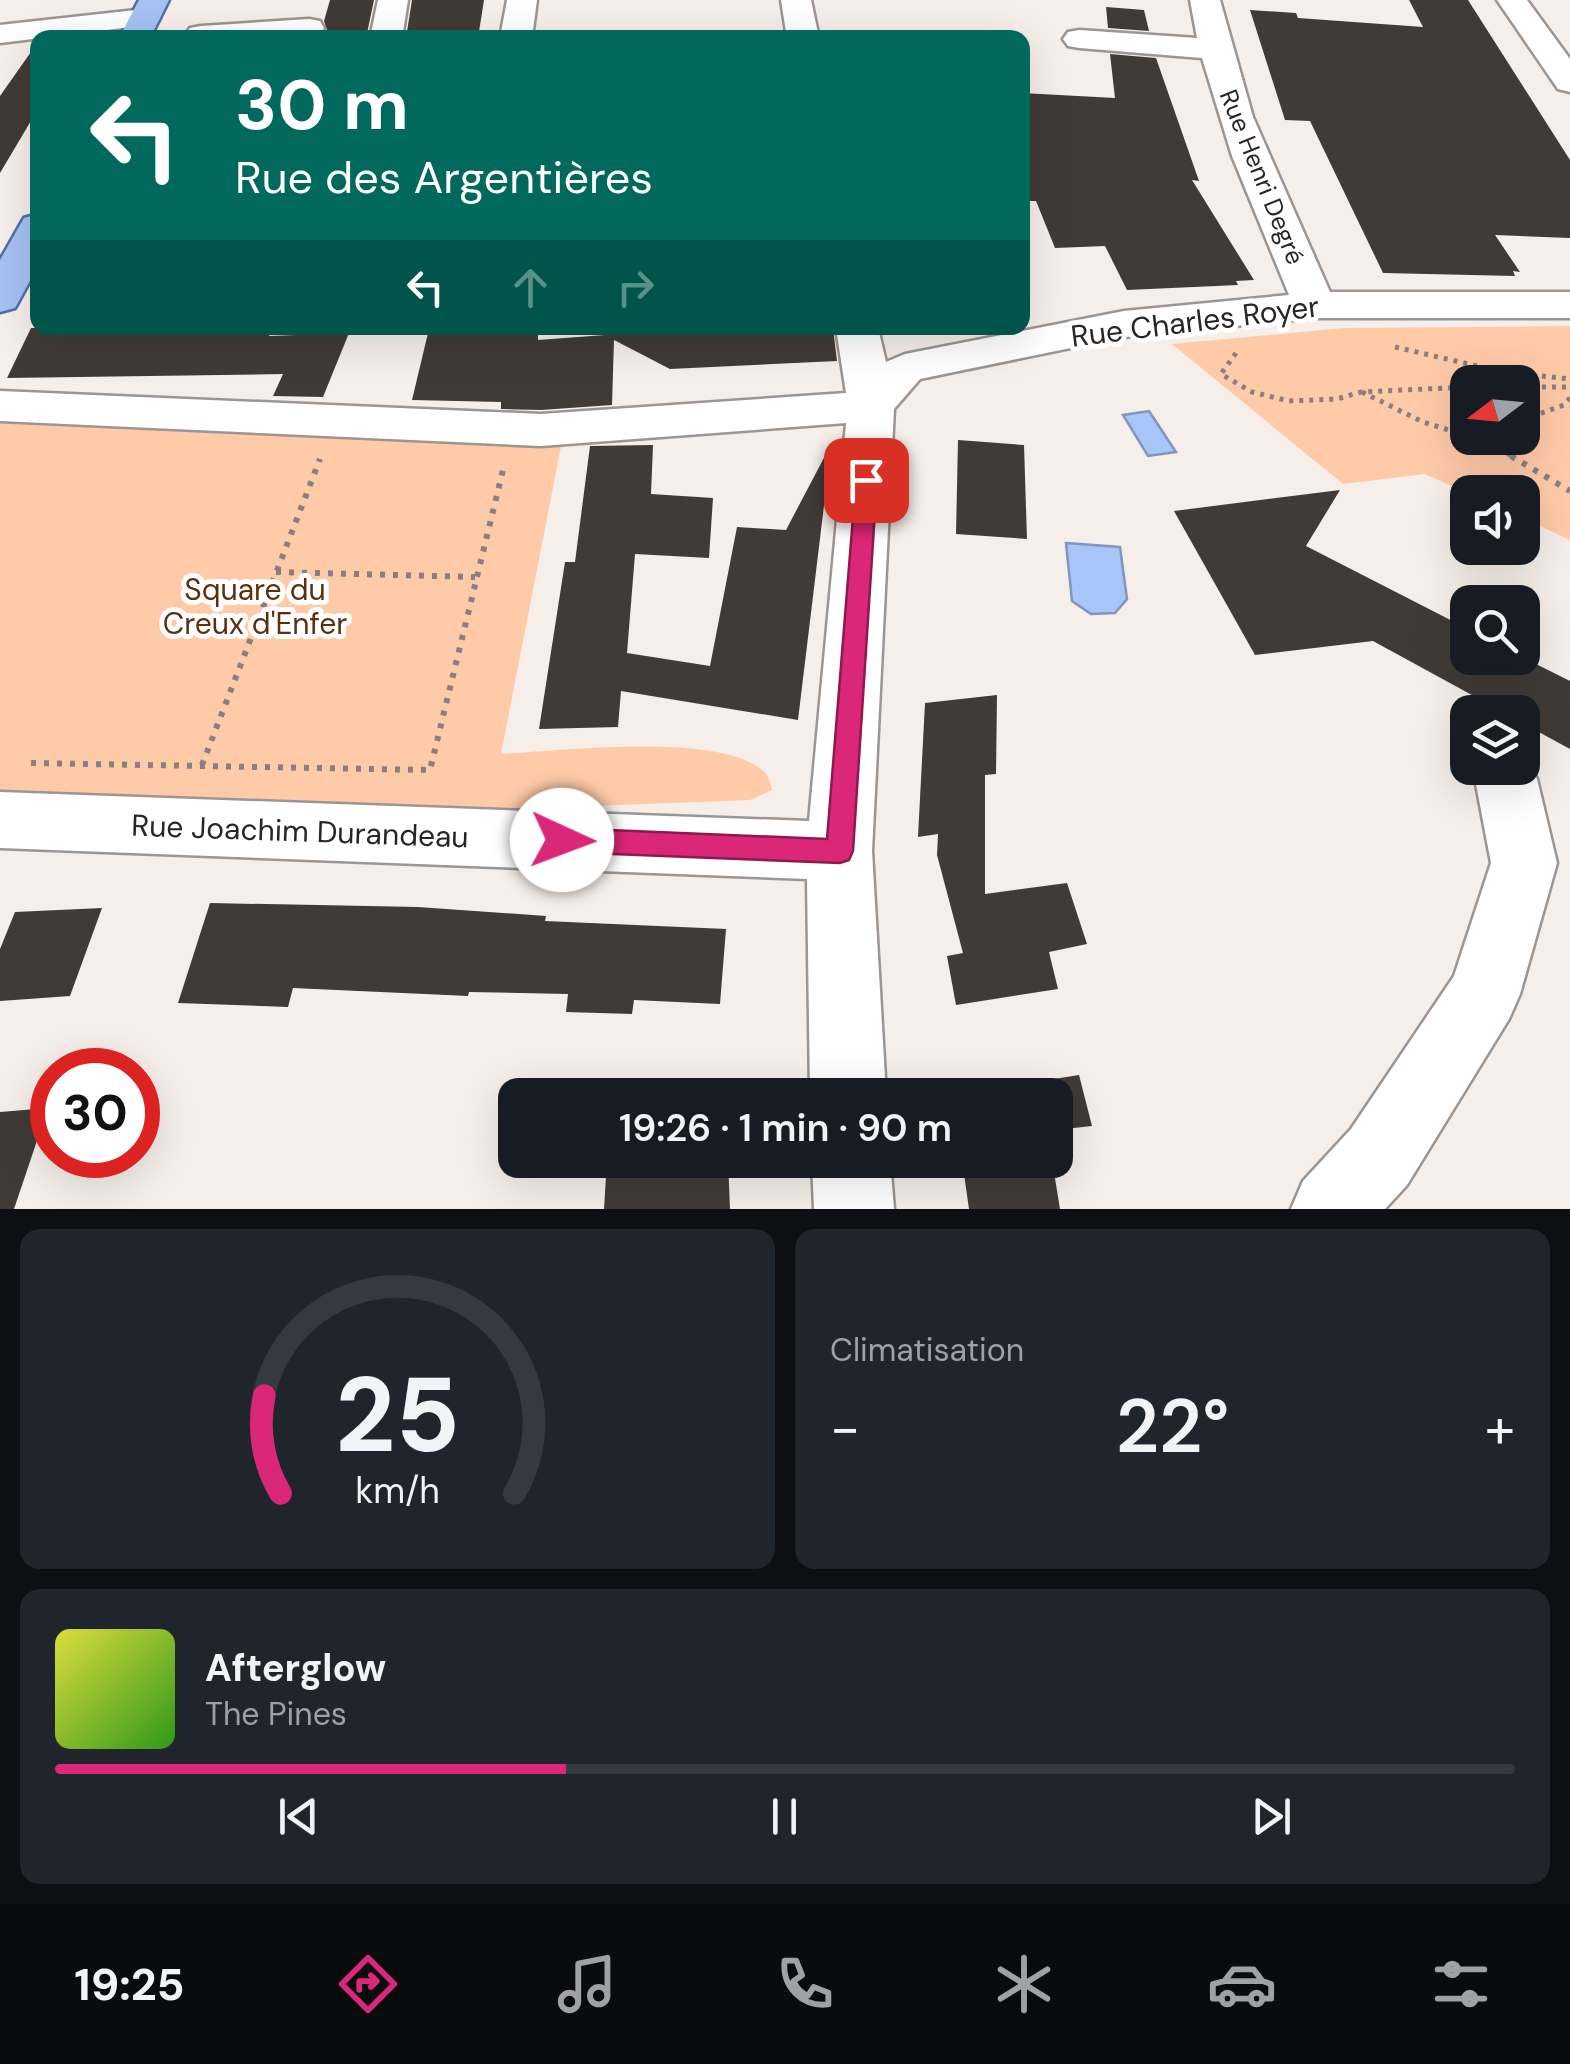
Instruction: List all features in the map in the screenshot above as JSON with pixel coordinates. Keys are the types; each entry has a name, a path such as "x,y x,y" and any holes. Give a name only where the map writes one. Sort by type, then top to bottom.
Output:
{"main road":[{"path":"0,299 30,241"}],"street":[{"path":"387,30 393,0"},
{"path":"517,30 522,0"},
{"path":"796,0 802,30"},
{"name":"Rue Henri Degré","path":"1205,0 1213,49 1250,157 1315,304"},
{"path":"1512,0 1570,82"},
{"path":"36,30 144,18"},
{"path":"243,30 310,22"},
{"path":"0,34 30,31"},
{"name":"Rue Henri Degré","path":"1079,40 1213,49"},
{"name":"Rue Charles Royer","path":"872,406 904,368 1124,324 1315,304 1570,305"},
{"path":"847,1078 840,851 872,406 858,335"},
{"path":"0,406 528,429 872,406"},
{"path":"1330,1209 1380,1157 1484,994 1524,863 1507,785"},
{"name":"Rue Joachim Durandeau","path":"9,792 840,851"},
{"path":"852,1178 854,1209"}],"path":[{"path":"1385,344 1474,368 1528,378 1570,379"},
{"path":"1238,351 1221,374 1252,392 1290,402 1337,399 1361,392 1450,388"},
{"path":"1540,387 1570,387"},
{"path":"1361,392 1450,431"},
{"path":"1540,413 1570,398"},
{"path":"9,792 202,765 430,770 475,577 528,429"},
{"path":"202,765 326,444"},
{"path":"1510,455 1570,492"},
{"path":"276,572 475,577"}],"green space":[{"path":"1570,326 1570,540 1540,526 1540,475 1450,475 1450,485 1425,474 1343,484 1172,344 1344,328"},
{"name":"Square du Creux d'Enfer","path":"0,421 563,436 501,754 637,747 710,751 740,758 762,770 772,790 750,800 304,817 0,806"}],"water":[{"path":"1149,411 1176,452 1148,456 1123,415"},
{"path":"1066,543 1120,547 1127,599 1115,613 1091,614 1072,601"}],"building":[{"path":"330,0 374,0 368,30 327,30 324,21"},
{"path":"412,0 484,0 479,30 407,30"},
{"path":"1409,0 1468,0 1570,160 1570,238 1495,235 1520,272 1513,271 1515,276 1383,273 1310,121 1285,120 1250,10 1296,13 1298,18 1423,27"},
{"path":"1106,7 1144,10 1149,31 1108,28"},
{"path":"30,53 30,122 0,173 0,96"},
{"path":"1110,54 1156,58 1199,181 1192,180 1254,280 1236,281 1238,285 1127,290 1105,246 1055,248 1036,201 1030,201 1030,93 1115,98"},
{"path":"30,330 30,335 348,335 323,397 273,396 283,374 7,378"},
{"path":"428,335 538,335 538,340 605,335 834,335 837,361 670,369 614,340 612,405 501,409 501,402 412,400"},
{"path":"958,440 1024,445 1027,539 956,534"},
{"path":"653,445 651,494 713,498 709,558 635,554 627,653 710,666 737,527 786,530 826,454 830,456 798,720 621,691 618,727 539,729 565,562 575,562 590,446"},
{"path":"1340,490 1306,546 1450,620 1450,675 1540,675 1540,666 1570,681 1570,749 1540,733 1540,695 1472,695 1373,641 1255,655 1174,511"},
{"path":"997,695 996,774 985,775 985,894 1067,883 1087,944 1049,952 1058,989 956,1005 947,956 963,953 937,855 938,834 918,837 925,703"},
{"path":"210,903 418,907 546,916 545,921 726,929 720,1004 634,1000 632,1014 566,1012 568,994 469,992 468,996 293,988 288,1007 178,1003"},
{"path":"102,908 70,996 0,1001 0,949 15,912"},
{"path":"1079,1075 1092,1126 1073,1128 1073,1078 1060,1078"},
{"path":"30,1110 30,1161 14,1209 0,1209 0,1112"},
{"path":"606,1178 729,1178 730,1209 604,1209"},
{"path":"965,1178 1055,1178 1060,1209 969,1209"}],"route":[{"path":"562,840 840,851 866,480"}]}
